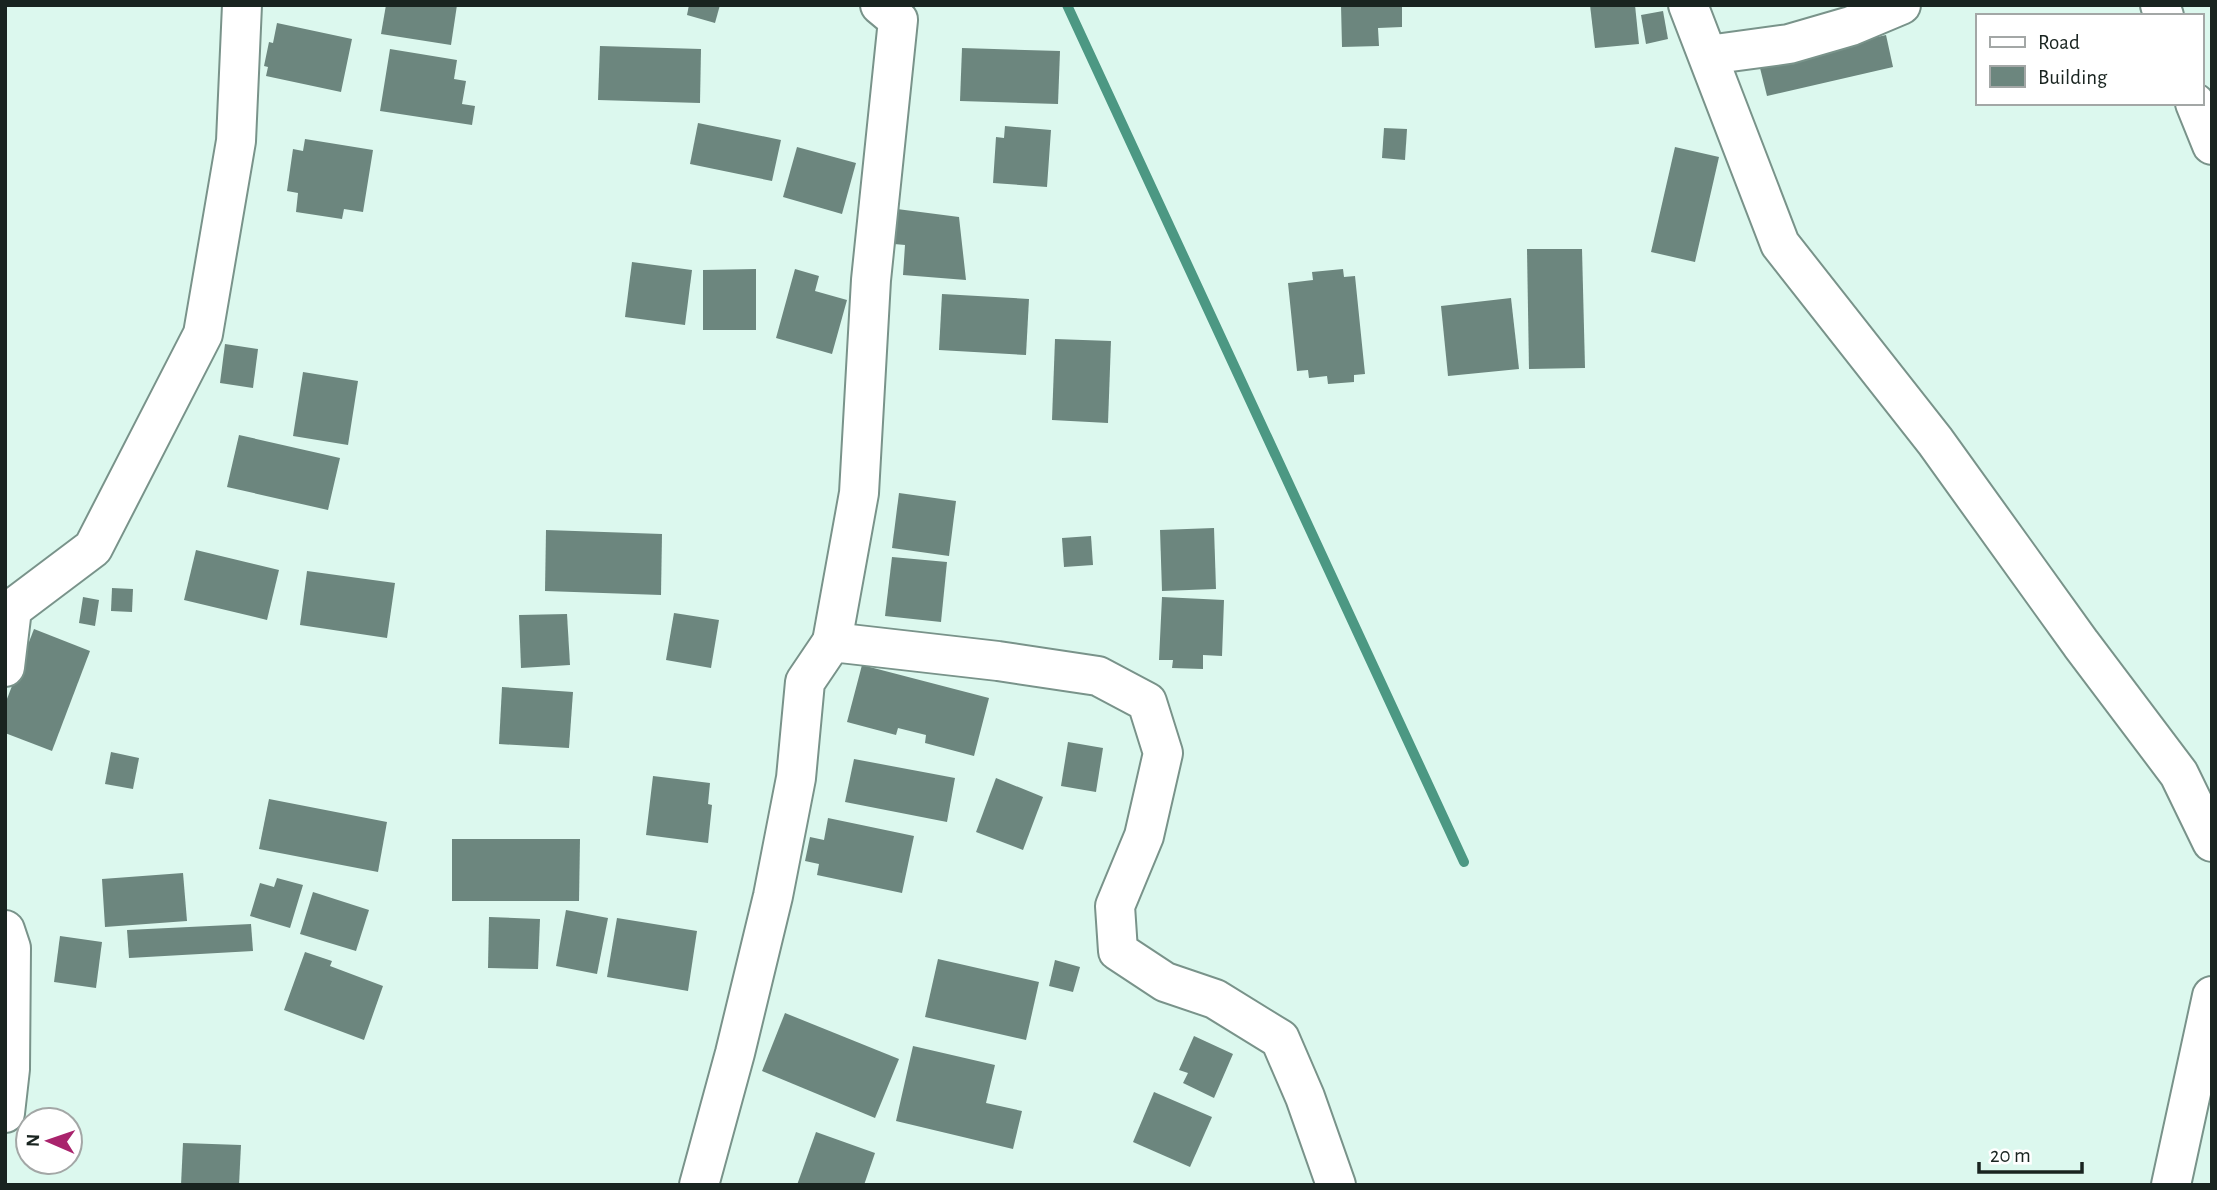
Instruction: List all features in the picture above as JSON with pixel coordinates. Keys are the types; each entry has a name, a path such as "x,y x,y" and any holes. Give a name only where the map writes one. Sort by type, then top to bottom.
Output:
{"street":[{"path":"5,667 12,609 93,548 203,334 236,141 242,5"},
{"path":"699,1185 774,896 796,778 805,682 832,642 859,493 870,281 898,20 880,5"},
{"path":"1688,5 1780,244 1935,441 2073,633 2179,774 2212,842"},
{"path":"1708,55 1788,44 1851,26 1897,6"},
{"path":"2196,105 2212,145"},
{"path":"832,642 998,660 1098,677 1147,702 1163,752 1144,836 1115,906 1118,951 1165,982 1215,999 1280,1039 1305,1097 1336,1185"},
{"path":"5,930 11,948 10,1069 5,1113"},
{"path":"2171,1185 2212,996"}],"building":[{"path":"386,5 457,5 451,45 381,34"},
{"path":"689,5 720,5 715,23 687,15"},
{"path":"1341,5 1402,5 1402,27 1378,28 1379,46 1342,47"},
{"path":"1590,5 1635,5 1639,44 1595,48"},
{"path":"1663,11 1668,39 1646,44 1641,15"},
{"path":"277,23 352,39 341,92 266,76 268,67 264,66 269,42 273,43"},
{"path":"1886,35 1893,67 1767,96 1759,64"},
{"path":"600,46 701,49 700,103 598,100"},
{"path":"962,48 1060,51 1058,104 960,101"},
{"path":"390,49 457,60 454,79 466,81 462,104 475,106 472,125 380,111"},
{"path":"698,123 781,140 772,181 690,164"},
{"path":"1005,126 1051,130 1047,187 993,183 996,137 1004,138"},
{"path":"1384,128 1407,129 1405,160 1382,158"},
{"path":"305,139 373,150 363,212 344,209 342,219 296,212 298,193 287,191 293,149 303,151"},
{"path":"797,147 856,163 842,214 783,197"},
{"path":"1675,147 1719,157 1695,262 1651,252"},
{"path":"897,209 959,217 966,280 903,275 905,245 894,244"},
{"path":"1527,249 1582,249 1585,368 1529,369"},
{"path":"632,262 692,270 685,325 625,317"},
{"path":"756,269 756,330 703,330 703,270"},
{"path":"795,269 819,276 815,291 847,300 832,354 776,338"},
{"path":"1343,269 1344,277 1355,276 1365,374 1354,375 1354,382 1328,384 1327,376 1309,378 1308,370 1297,371 1288,283 1313,280 1312,272"},
{"path":"942,294 1029,299 1026,355 939,350"},
{"path":"1511,298 1519,369 1448,376 1441,306"},
{"path":"1055,339 1111,341 1108,423 1052,420"},
{"path":"225,344 258,349 253,388 220,383"},
{"path":"303,372 358,381 348,445 293,436"},
{"path":"239,435 340,458 328,510 227,487"},
{"path":"899,493 956,501 949,556 892,548"},
{"path":"1214,528 1216,589 1162,591 1160,530"},
{"path":"546,530 662,534 661,595 545,591"},
{"path":"1091,536 1093,565 1064,567 1062,538"},
{"path":"196,550 279,570 267,620 184,600"},
{"path":"892,557 947,562 941,622 885,616"},
{"path":"307,571 395,583 387,638 300,625"},
{"path":"112,588 133,589 132,612 111,611"},
{"path":"83,597 99,600 95,626 79,623"},
{"path":"1162,597 1224,600 1222,656 1203,655 1203,669 1172,668 1173,660 1159,660"},
{"path":"674,613 719,620 711,668 666,660"},
{"path":"567,614 570,665 521,668 519,615"},
{"path":"34,629 90,651 52,751 5,733 5,704"},
{"path":"862,665 989,698 974,756 925,743 926,735 898,728 896,735 847,722"},
{"path":"502,687 573,692 569,748 499,744"},
{"path":"1068,742 1103,748 1096,792 1061,786"},
{"path":"111,752 139,758 133,789 105,784"},
{"path":"854,759 955,778 947,822 845,802"},
{"path":"653,776 710,783 708,804 712,805 708,843 646,835"},
{"path":"996,778 1043,797 1023,850 976,832"},
{"path":"269,799 387,822 378,872 259,849"},
{"path":"828,818 914,836 902,893 817,875 819,864 805,861 810,837 824,840"},
{"path":"452,839 580,839 579,901 452,901"},
{"path":"183,873 187,921 105,927 102,879"},
{"path":"277,878 303,885 290,928 250,916 260,883 274,887"},
{"path":"313,892 369,910 356,951 300,934"},
{"path":"566,910 608,918 597,974 556,966"},
{"path":"489,917 540,919 538,969 488,968"},
{"path":"617,918 697,931 688,991 607,977"},
{"path":"251,924 253,951 129,958 127,930"},
{"path":"60,936 102,942 96,988 54,982"},
{"path":"305,952 332,961 330,966 383,986 364,1040 284,1010"},
{"path":"938,959 1039,982 1026,1040 925,1017"},
{"path":"1055,960 1080,967 1073,992 1049,986"},
{"path":"785,1013 899,1059 875,1118 762,1071"},
{"path":"1194,1036 1233,1054 1214,1098 1183,1083 1188,1073 1179,1070"},
{"path":"913,1046 995,1065 986,1103 1022,1111 1013,1149 896,1121"},
{"path":"1154,1092 1212,1117 1190,1167 1133,1142"},
{"path":"816,1132 875,1153 864,1185 797,1185"},
{"path":"183,1143 241,1145 239,1185 181,1185"}],"waterway":[{"path":"1067,5 1464,862"}]}
